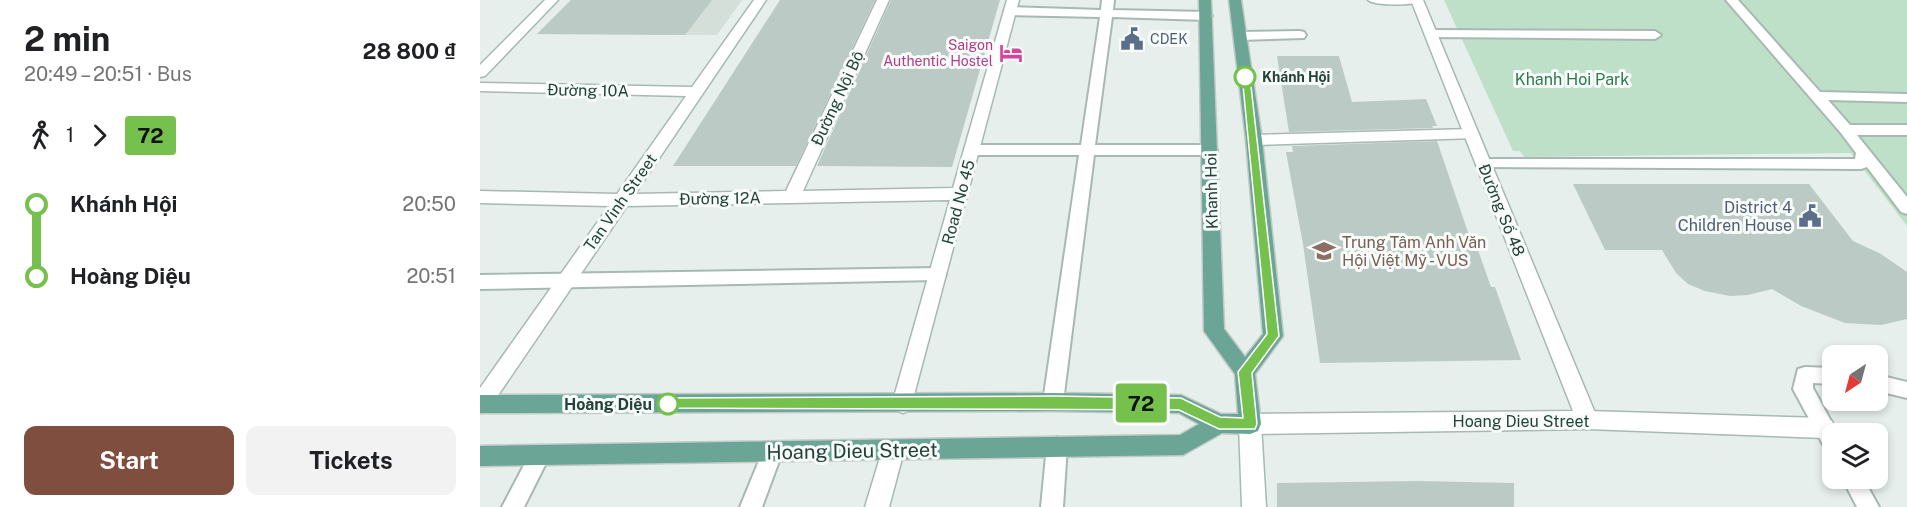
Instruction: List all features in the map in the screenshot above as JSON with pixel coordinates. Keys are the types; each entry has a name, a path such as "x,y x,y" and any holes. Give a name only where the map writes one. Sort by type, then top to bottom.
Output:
{"main road":[{"path":"1235,0 1254,140 1273,336 1245,372 1250,424"},
{"name":"Khanh Hoi","path":"1205,8 1214,331 1245,372"},
{"name":"Hoang Dieu Street","path":"480,404 1053,402 1181,404 1219,423 1250,424"},
{"name":"Hoang Dieu Street","path":"480,456 1183,445 1219,423"}],"street":[{"path":"480,73 552,0"},
{"name":"Tan Vinh Street","path":"480,404 760,0"},
{"name":"Đường Nội Bộ","path":"792,196 883,0"},
{"path":"1374,0 1417,0"},
{"name":"Đường Số 48","path":"1417,0 1587,420"},
{"name":"Road No 45","path":"903,404 1011,6"},
{"name":"Đường 10A","path":"480,87 697,92"},
{"path":"1254,140 1471,134"},
{"name":"Đường 12A","path":"480,197 622,200 960,194"},
{"name":"Hoang Dieu Street","path":"1250,424 1587,420 1822,436"},
{"path":"1250,424 1254,507"},
{"path":"877,507 893,451"}],"lane":[{"path":"1732,0 1818,96 1907,208"},
{"path":"1011,6 1205,8"},
{"path":"1053,402 1107,7"},
{"path":"1431,34 1655,34"},
{"path":"1240,36 1300,35"},
{"path":"1818,96 1907,98"},
{"path":"1846,130 1907,130"},
{"path":"972,150 1088,148 1210,150"},
{"path":"1483,164 1861,164 1864,152"},
{"path":"480,282 938,274"},
{"path":"1822,376 1805,375 1803,388 1822,424"},
{"path":"1888,385 1907,390"},
{"path":"1052,507 1058,446"},
{"path":"751,507 772,453"},
{"path":"513,507 540,455"},
{"path":"1858,489 1868,507"}],"shaded area":[{"path":"571,0 742,0 717,35 537,34"}],"green space":[{"name":"Khanh Hoi Park","path":"1444,0 1907,0 1907,226 1851,153 1524,157 1520,151 1513,151"}],"building":[{"path":"571,0 712,0 685,35 537,34"},
{"path":"780,0 875,0 796,166 673,166"},
{"path":"891,0 1000,0 952,167 817,166"},
{"path":"1277,56 1339,56 1352,102 1426,99 1437,126 1432,126 1433,128 1289,132"},
{"path":"1437,141 1474,250 1478,250 1491,287 1495,287 1521,360 1320,363 1303,244 1286,152 1293,152 1292,146"},
{"path":"1573,184 1809,184 1853,241 1881,254 1907,272 1907,319 1881,325 1845,323 1801,306 1772,289 1748,295 1730,296 1705,291 1688,284 1676,273 1662,250 1605,250"},
{"path":"1418,481 1514,483 1514,507 1277,507 1277,483"}],"bus line":[{"name":"72","path":"668,404 1053,402 1181,404 1219,423 1250,424 1245,372 1273,336 1254,140 1245,77"}],"place":[{"name":"CDEK","path":"1132,39"},
{"name":"Saigon Authentic Hostel","path":"1011,53"},
{"name":"Khánh Hội","path":"1245,77"},
{"name":"District 4 Children House","path":"1810,216"},
{"name":"Trung Tâm Anh Văn Hội Việt Mỹ - VUS","path":"1324,251"},
{"name":"Hoàng Diệu","path":"668,404"}]}
